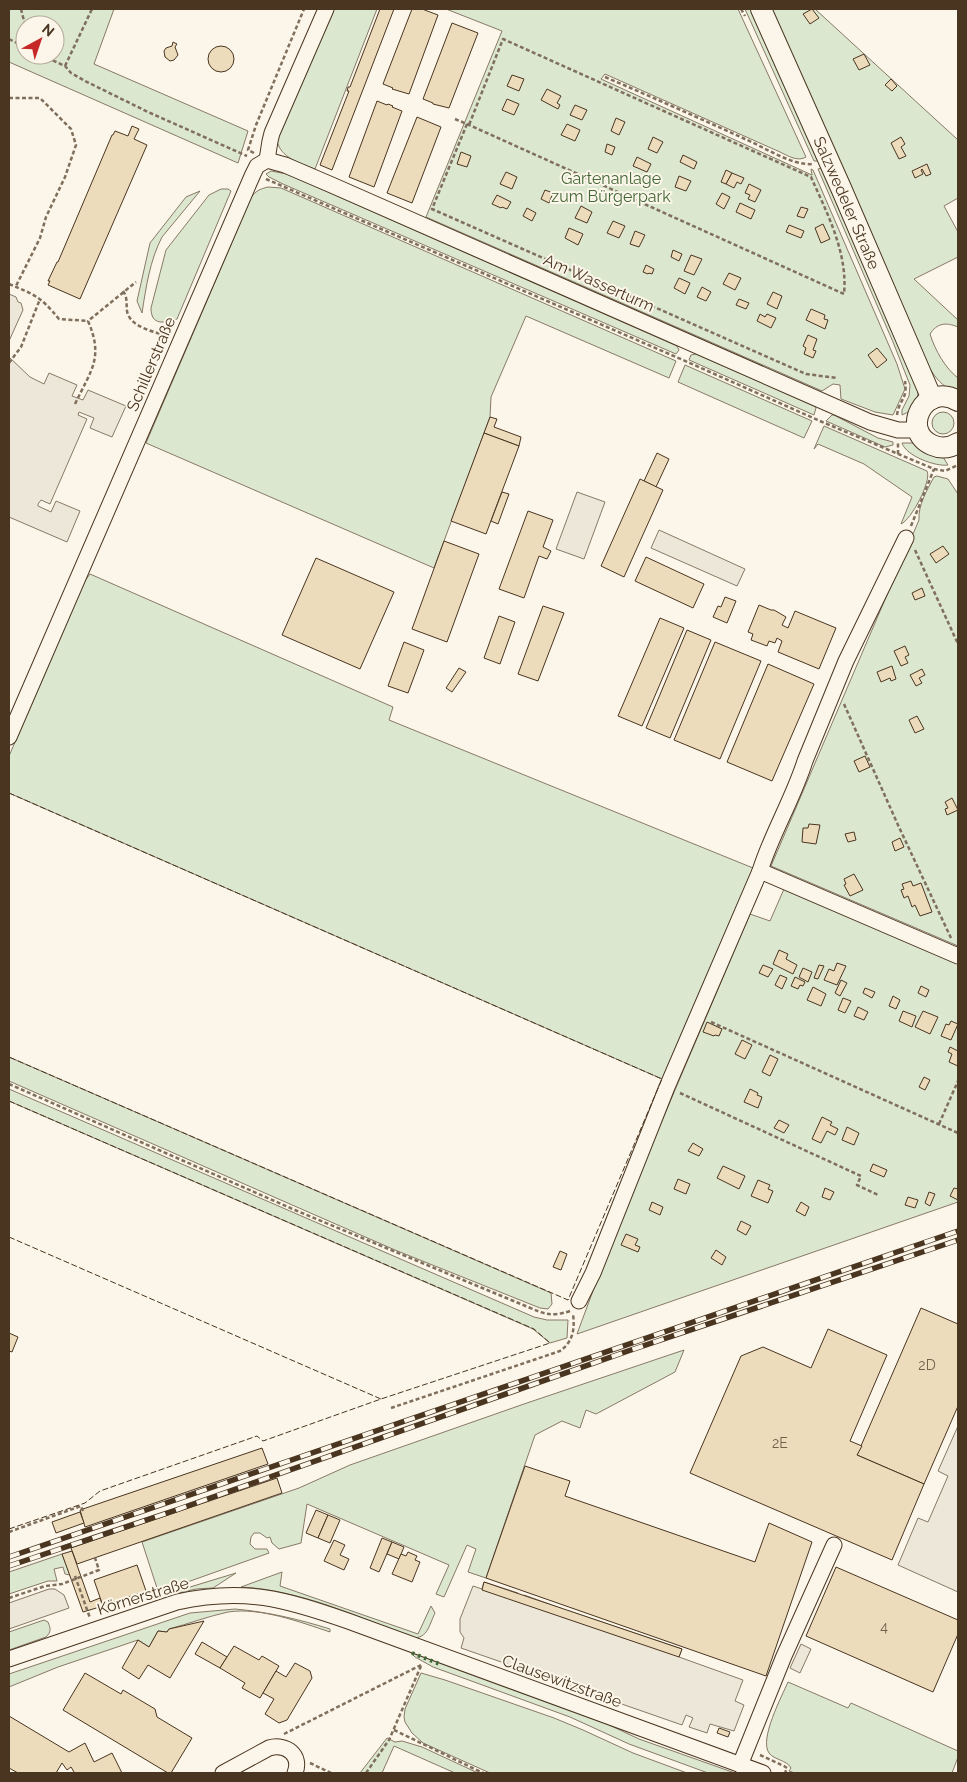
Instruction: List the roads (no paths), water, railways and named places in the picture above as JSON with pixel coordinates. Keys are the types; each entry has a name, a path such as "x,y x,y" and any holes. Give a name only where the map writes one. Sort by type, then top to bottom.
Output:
{"main road":[{"name":"Salzwedeler Straße","path":"753,13 819,165 932,399"},
{"path":"957,448 942,448 930,444 918,430 917,424 922,406 932,399 945,396 958,401"}],"street":[{"name":"Schillerstraße","path":"9,737 259,167 326,9"},
{"name":"Am Wasserturm","path":"259,167 285,165 870,422 898,430 918,430"},
{"path":"575,1306 593,1273 667,1087 760,872 768,846 800,776 846,660 906,538"},
{"path":"760,872 956,955"},
{"path":"740,1765 784,1656 834,1545"},
{"name":"Körnerstraße","path":"9,1659 177,1602 224,1594 272,1598 292,1602 348,1621"},
{"name":"Clausewitzstraße","path":"348,1621 763,1773"},
{"path":"233,1772 269,1748 276,1746 290,1750 296,1767"}],"railway":[{"path":"9,1557 958,1231"},
{"path":"9,1566 179,1509 628,1351 958,1240"}],"park label":[{"name":"Gartenanlage zum Bürgerpark","path":"611,187"}]}
